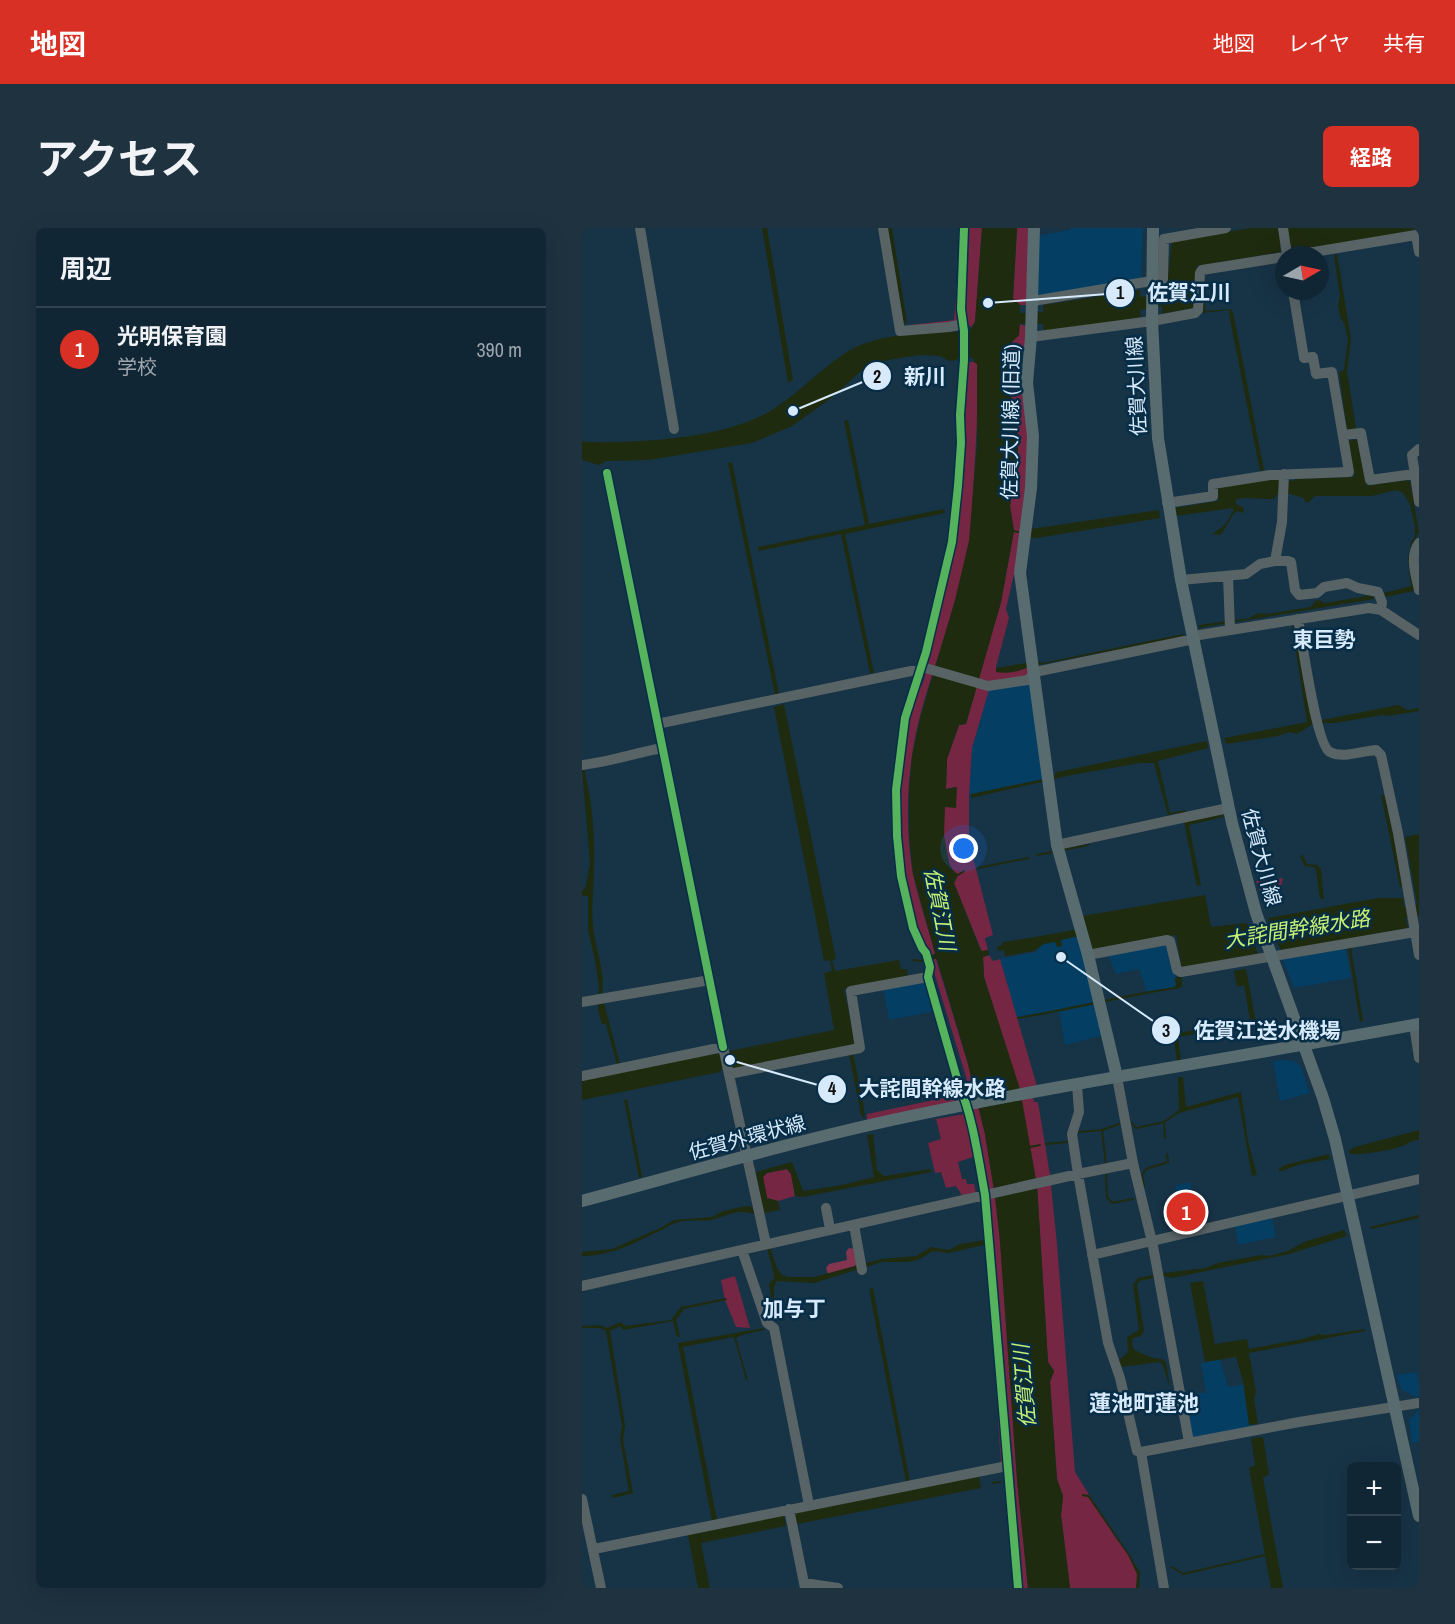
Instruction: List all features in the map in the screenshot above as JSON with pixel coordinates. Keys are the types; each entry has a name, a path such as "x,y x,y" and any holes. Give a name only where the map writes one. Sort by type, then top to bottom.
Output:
{"main road":[{"path":"1032,332 1034,228"},
{"name":"佐賀大川線","path":"1153,228 1151,286 1158,438 1181,580 1228,808 1261,930 1304,1044 1335,1139 1419,1516"},
{"name":"佐賀大川線 (旧道)","path":"1032,332 1028,383 1032,436 1030,488 1020,573 1057,845 1088,955"},
{"path":"1088,955 1117,1077"},
{"name":"佐賀外環状線","path":"582,1200 849,1129 1077,1084 1417,1025"}],"street":[{"path":"640,228 674,429"},
{"path":"883,228 900,331 964,328"},
{"path":"964,228 961,309 964,328 964,360 959,476 952,542 920,669 905,718 896,790 901,876 912,928 926,952 930,967 928,977 958,1082 968,1105 986,1194 1018,1588"},
{"path":"1032,306 1151,286 1163,279 1164,238 1226,228"},
{"path":"1283,228 1285,246"},
{"path":"1329,250 1416,235 1419,252"},
{"path":"1032,332 1152,316 1195,313 1198,310 1202,270 1275,255"},
{"path":"1167,503 1213,496 1213,484 1284,474 1349,472 1332,372 1316,374 1313,357 1304,358 1294,300"},
{"path":"1343,435 1361,433 1370,480 1414,474"},
{"path":"1419,449 1412,455 1419,502"},
{"path":"607,473 726,1061 768,1244"},
{"path":"1275,561 1284,498 1284,474"},
{"path":"1419,543 1414,555 1419,590"},
{"path":"1181,580 1246,574 1260,564 1288,561 1291,562 1295,590 1299,595 1317,593 1324,586 1347,582 1358,588 1378,592 1382,602 1381,610"},
{"path":"1228,576 1230,629"},
{"path":"657,724 920,669 988,686 1028,680 1034,667 1194,638 1230,629 1369,608 1381,610 1419,635"},
{"path":"1298,618 1316,719 1326,750 1338,755 1376,750 1381,755 1398,833 1419,955"},
{"path":"582,765 662,748"},
{"path":"1057,845 1228,808"},
{"path":"1088,955 1167,940 1170,941 1177,970 1181,972 1415,932"},
{"path":"582,1076 860,1048 851,991 928,977"},
{"path":"582,1002 710,980"},
{"path":"1417,1025 1419,1058"},
{"path":"1117,1077 1158,1275 1189,1442"},
{"path":"1077,1084 1079,1112 1073,1137 1078,1174 1108,1343 1120,1378 1137,1451 1419,1403"},
{"path":"582,1286 1133,1163"},
{"path":"1092,1255 1419,1179"},
{"path":"826,1208 830,1229"},
{"path":"854,1225 862,1267"},
{"path":"742,1250 766,1323 774,1328 809,1505"},
{"path":"1141,1452 1164,1588"},
{"path":"594,1549 1007,1466"},
{"path":"582,1499 601,1588"},
{"path":"789,1509 804,1586 838,1588"}],"shaded area":[{"path":"962,228 982,228 975,322 971,327 964,321 904,335 910,325 954,320"},
{"path":"1017,228 1030,228 1030,305 1020,305 1013,299"},
{"path":"1070,228 1143,228 1141,281 1036,298 1037,236 1070,230"},
{"path":"1019,324 1029,327 1027,346 1018,354 1016,380 1025,400 1029,433 1027,486 1017,561 1006,609 1009,618 996,672 1028,667 1028,678 989,690 972,748 969,842 993,935 985,938 988,950 982,952 954,883 958,875 946,853 944,807 956,807 956,787 946,789 947,759 959,725 966,724 1001,602 1014,531 1010,506 1018,456 1017,424 1014,404 1009,393 1011,343 1019,335"},
{"path":"967,362 978,364 971,529 959,586 916,735 908,795 908,835 913,874 935,953 932,959 936,959 968,1064 985,1134 995,1196 1017,1479 1028,1588 1021,1588 1001,1462 998,1421 1005,1419 988,1190 970,1090 927,949 915,927 904,877 898,790 911,707 924,680 953,548"},
{"path":"1031,684 1046,780 969,797 972,748 989,689"},
{"path":"1283,878 1280,891 1262,896 1256,881"},
{"path":"1078,935 1104,1035 1065,1045 1059,1012 1016,1018 1000,959 1036,952 1043,943"},
{"path":"1170,944 1177,988 1147,992 1139,969 1116,974 1108,955"},
{"path":"1345,947 1351,978 1294,988 1282,958"},
{"path":"989,955 993,961 1000,959 1037,1086 1031,1087 1034,1102 1038,1102 1050,1175 1075,1472 1115,1537 1129,1555 1138,1572 1138,1588 1070,1588 1061,1515 1063,1496 1057,1479 1050,1382 1054,1371 1048,1362 1037,1185 999,1025 984,977 983,957"},
{"path":"926,981 935,1011 889,1020 883,988"},
{"path":"1273,1061 1296,1062 1301,1067 1310,1093 1280,1101"},
{"path":"958,1095 963,1102 867,1120 867,1114"},
{"path":"965,1114 976,1156 958,1162 962,1179 966,1179 967,1184 974,1184 976,1193 963,1197 956,1186 946,1188 941,1172 935,1173 928,1143 941,1139 936,1119"},
{"path":"787,1169 791,1174 795,1196 778,1201 767,1198 763,1177 767,1173"},
{"path":"1190,1182 1200,1229 1179,1233 1173,1196 1176,1196 1175,1186"},
{"path":"1271,1215 1276,1237 1238,1245 1235,1223"},
{"path":"849,1248 855,1249 857,1262 855,1266 828,1274 826,1268 829,1264 847,1260 846,1252"},
{"path":"735,1276 750,1328 736,1327 725,1300 721,1280"},
{"path":"1219,1357 1228,1387 1248,1384 1254,1428 1196,1438 1191,1435 1184,1395 1206,1392 1201,1364"},
{"path":"1417,1372 1419,1398 1402,1390 1396,1375"},
{"path":"1419,1409 1419,1442 1412,1443 1409,1421"}],"water":[{"path":"762,228 767,228 793,380 788,383"},
{"path":"886,228 892,228 907,322 903,325"},
{"path":"982,228 1017,228 1013,298 1020,305 1020,313 1043,312 1043,305 1140,290 1140,297 1161,293 1162,286 1167,285 1172,241 1251,228 1277,228 1279,232 1289,228 1419,228 1419,230 1323,246 1292,246 1291,244 1275,246 1275,253 1197,266 1193,308 1162,314 1162,306 1140,310 1141,317 1044,333 1043,324 1020,324 1019,335 1011,343 1009,393 1014,404 1017,424 1018,456 1010,506 1014,531 1001,602 966,724 959,725 947,759 946,789 957,787 956,808 945,807 944,835 950,868 958,875 954,883 981,951 988,950 989,955 983,957 984,977 1020,1089 1037,1185 1048,1362 1054,1371 1050,1382 1057,1479 1063,1496 1061,1515 1070,1588 1028,1588 1017,1479 995,1196 985,1134 968,1064 937,959 932,959 931,956 935,953 913,874 909,835 912,756 920,718 955,600 969,541 977,444 977,364 973,358 960,357 949,361 940,356 920,355 888,360 861,371 830,399 792,426 752,443 649,460 606,461 599,465 582,460 582,441 631,442 680,438 727,429 748,422 777,407 856,347 904,335 969,332 975,322"},
{"path":"1337,254 1351,339 1347,371 1356,428 1347,430 1339,372 1344,370 1348,339 1338,306 1340,295 1334,255"},
{"path":"1204,277 1205,311 1231,309 1233,312 1264,470 1260,471 1230,310 1203,313"},
{"path":"848,420 869,524 944,509 945,513 845,534 874,673 870,673 841,534 758,551 758,547 865,525 844,421"},
{"path":"1357,439 1367,486 1400,480 1410,481 1419,532 1412,545 1416,587 1413,591 1385,597 1384,593 1411,586 1408,559 1411,543 1415,536 1415,527 1410,504 1403,493 1396,490 1372,496 1315,496 1308,503 1304,498 1290,494 1278,494 1274,499 1242,498 1236,500 1236,504 1244,508 1244,513 1238,511 1234,513 1221,535 1212,536 1225,524 1233,508 1176,516 1175,508 1218,501 1217,488 1274,479 1292,481 1354,477 1349,441"},
{"path":"732,462 779,694 775,695 728,463"},
{"path":"1159,510 1160,518 1030,538 1031,529"},
{"path":"1373,595 1374,599 1199,628 1199,625 1250,618 1259,613 1311,607 1315,601 1319,600 1325,603"},
{"path":"1294,626 1313,724 1297,734 1289,732 1278,736 1226,744 1224,738 1307,722 1292,627"},
{"path":"1183,634 1184,637 1017,671 996,672 996,668 1038,661 1042,663"},
{"path":"784,704 836,959 832,960 835,971 899,960 901,969 907,969 908,978 844,989 855,1042 852,1045 734,1070 722,1068 720,1072 582,1100 582,1080 715,1053 730,1058 729,1051 834,1030 824,973 832,971 830,960 824,961 774,707"},
{"path":"1398,705 1408,710 1419,708 1419,711 1322,723 1322,720"},
{"path":"1207,741 1208,748 1158,761 1170,813 1186,810 1186,812 1168,815 1154,763 1140,763 1072,775 971,798 971,794 1053,777 1057,772"},
{"path":"582,769 584,769 589,793 593,829 594,935 603,978 602,995 620,1064 617,1065 606,1024 602,1024 598,1010 599,987 588,930 588,896 582,896 590,864"},
{"path":"1381,795 1385,796 1404,886 1400,887"},
{"path":"1222,814 1223,817 1189,825 1201,885 1197,886 1184,822"},
{"path":"1419,834 1419,917 1416,914 1409,915 1406,919 1408,928 1281,951 1275,937 1254,941 1258,955 1182,969 1176,935 1092,950 1088,934 1061,940 1062,946 1057,947 1055,942 1044,944 1034,951 1005,956 1004,950 998,951 997,947 1003,942 1086,928 1083,916 1205,895 1211,927 1247,923 1252,936 1273,932 1268,918 1378,898 1403,898 1404,906 1414,907 1417,903 1405,837"},
{"path":"1302,854 1307,864 1317,865 1321,869 1324,899 1320,899 1316,870 1314,867 1305,866 1300,857"},
{"path":"1348,948 1351,948 1363,1021 1360,1022"},
{"path":"1246,969 1256,1023 1178,1037 1181,1061 1177,1061 1173,1034 1250,1020 1244,985 1237,987 1234,971"},
{"path":"1182,977 1182,987 1175,989 1017,1019 1017,1017 1174,987 1175,978"},
{"path":"853,1053 865,1114 864,1119 861,1115 849,1054"},
{"path":"1178,1077 1183,1077 1186,1107 1241,1092 1248,1141 1257,1175 1252,1176 1238,1097 1179,1113 1164,1123 1179,1110"},
{"path":"627,1099 642,1177 639,1178 624,1100"},
{"path":"1419,1130 1419,1140 1400,1147 1378,1152 1350,1154 1349,1150 1355,1147"},
{"path":"873,1134 877,1170 884,1176 931,1169 931,1172 803,1197 795,1196 791,1174 787,1169 767,1173 763,1177 767,1198 778,1201 780,1210 764,1213 770,1247 781,1274 787,1277 814,1277 881,1259 916,1256 931,1247 949,1250 960,1244 984,1240 984,1245 949,1253 933,1251 918,1260 907,1262 882,1262 814,1283 777,1281 772,1303 769,1283 774,1279 774,1275 767,1247 756,1172 792,1162 803,1191 874,1177 867,1135"},
{"path":"1329,1154 1330,1159 1301,1164 1279,1172 1279,1169 1285,1165"},
{"path":"746,1206 752,1207 755,1214 739,1212 712,1220 678,1222 621,1248 603,1254 582,1256 582,1252 612,1249 674,1220 712,1217 723,1211"},
{"path":"1419,1215 1419,1218 1371,1229 1370,1227"},
{"path":"1344,1230 1347,1236 1289,1254 1172,1278 1163,1276 1139,1281 1137,1285 1144,1331 1141,1336 1133,1338 1134,1350 1153,1358 1162,1359 1166,1363 1170,1388 1160,1362 1120,1367 1118,1361 1128,1352 1127,1337 1139,1330 1133,1285 1138,1278 1206,1268 1218,1263 1261,1255 1269,1256"},
{"path":"1203,1281 1215,1344 1247,1339 1249,1349 1319,1334 1365,1329 1365,1331 1249,1353 1256,1392 1254,1399 1258,1424 1249,1425 1243,1381 1236,1357 1205,1362 1190,1283"},
{"path":"873,1288 910,1482 906,1482 869,1289"},
{"path":"726,1298 727,1300 684,1309 676,1320 680,1337 677,1337 673,1321 623,1330 620,1326 610,1331 625,1426 623,1440 633,1493 613,1498 612,1495 629,1491 620,1439 622,1425 606,1331 600,1328 582,1328 582,1326 600,1325 607,1328 621,1322 625,1326 671,1320 681,1307"},
{"path":"764,1328 764,1330 736,1338 748,1380 746,1380 734,1337 683,1347 717,1520 712,1521 678,1343"},
{"path":"1263,1437 1269,1474 1263,1478 1283,1588 1271,1588 1249,1468 1255,1465 1251,1438"},
{"path":"979,1476 981,1488 797,1524 794,1513"},
{"path":"1082,1494 1089,1495 1129,1554 1140,1573 1139,1588 1136,1588 1137,1574 1128,1555 1088,1497"},
{"path":"784,1515 786,1526 701,1543 710,1588 698,1588 688,1535"}],"waterway":[{"path":"1014,531 1018,532"},
{"path":"1063,850 1088,845"},
{"path":"1037,855 1053,852"},
{"path":"978,868 1028,858"},
{"path":"958,875 964,871"},
{"path":"913,960 923,961"},
{"path":"1132,1123 1136,1128 1164,1122 1165,1138"},
{"path":"1078,1132 1102,1130 1119,1124"},
{"path":"1102,1130 1106,1165"},
{"path":"1046,1144 1069,1140"},
{"path":"1030,1147 1040,1145"},
{"path":"1144,1186 1142,1176 1146,1169 1168,1162 1167,1154"},
{"path":"1106,1174 1107,1197 1112,1203 1133,1199"},
{"path":"993,1483 1000,1482"},
{"path":"1172,1567 1183,1574 1265,1555"}],"cycle path":[{"path":"964,228 961,309 964,331 961,443 952,542 926,652 905,718 896,790 897,836 901,876 913,928 926,953 930,967 928,977 971,1123 985,1195 1018,1588"},
{"path":"607,473 723,1047"}],"place":[{"name":"佐賀江川","path":"988,303"},
{"name":"新川","path":"793,411"},
{"name":"佐賀江送水機場","path":"1061,957"},
{"name":"大詫間幹線水路","path":"730,1060"},
{"name":"光明保育園","path":"1186,1212"}],"district":[{"name":"東巨勢","path":"1324,639"},
{"name":"加与丁","path":"794,1308"},
{"name":"蓮池町蓮池","path":"1144,1403"}]}
